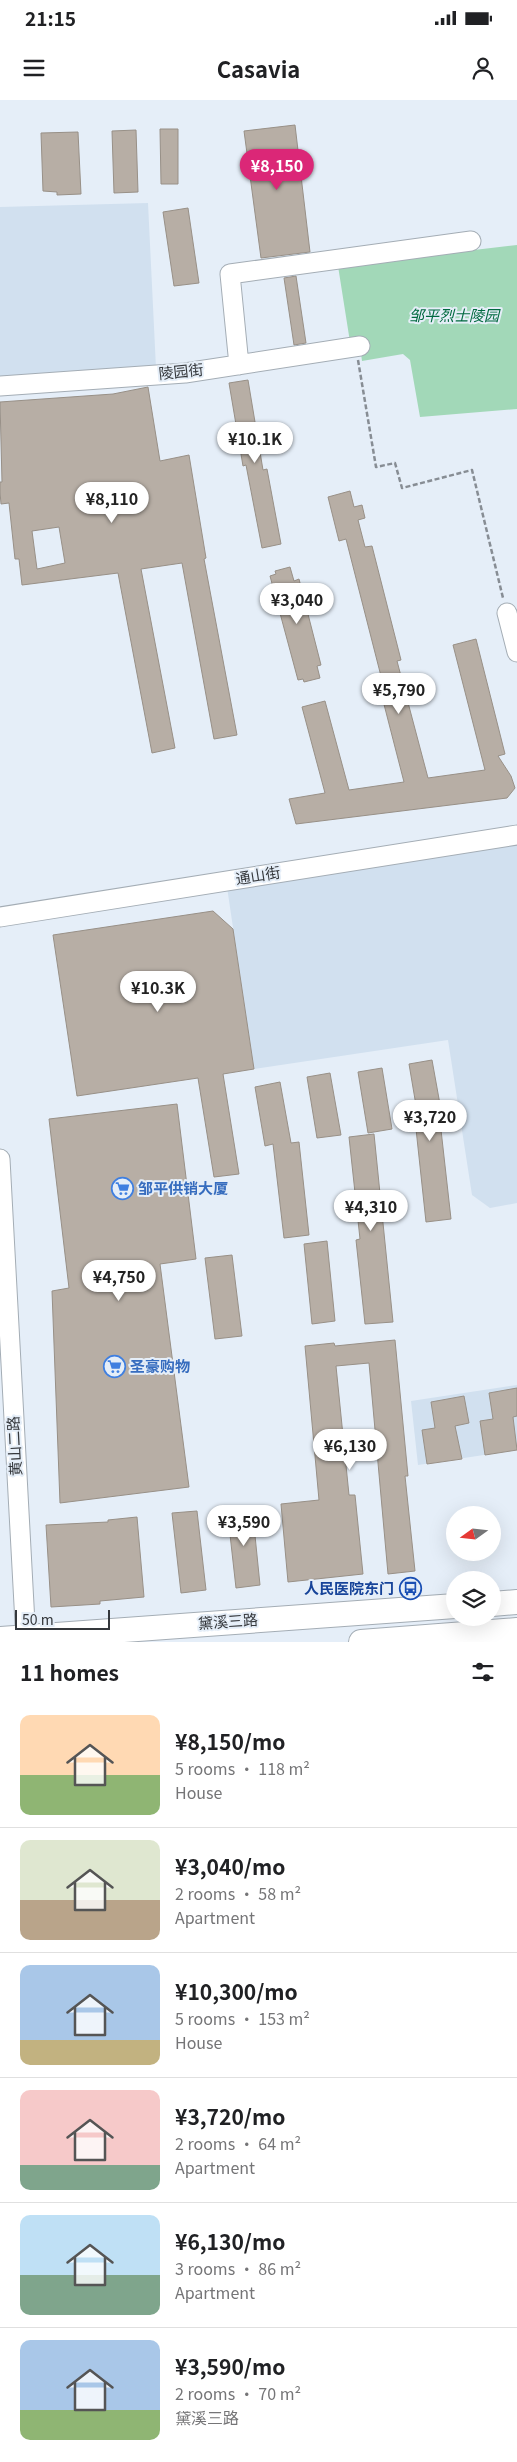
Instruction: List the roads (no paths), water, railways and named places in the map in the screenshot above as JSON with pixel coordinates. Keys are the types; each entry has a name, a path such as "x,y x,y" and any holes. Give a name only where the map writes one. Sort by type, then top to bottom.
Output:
{"main road":[{"path":"501,1603 517,1602"},
{"name":"黛溪三路","path":"0,1639 26,1640 446,1607"},
{"path":"360,1642 517,1630"}],"street":[{"path":"239,365 230,274 471,241"},
{"name":"陵园街","path":"0,386 185,373 358,346"},
{"path":"507,613 517,652"},
{"name":"通山街","path":"0,917 517,835"},
{"name":"黄山二路","path":"0,1159 26,1640"}],"place":[{"name":"邹平供销大厦","path":"122,1189"},
{"name":"圣豪购物","path":"114,1367"},
{"name":"人民医院东门","path":"410,1589"}],"park label":[{"name":"邹平烈士陵园","path":"454,316"}]}
